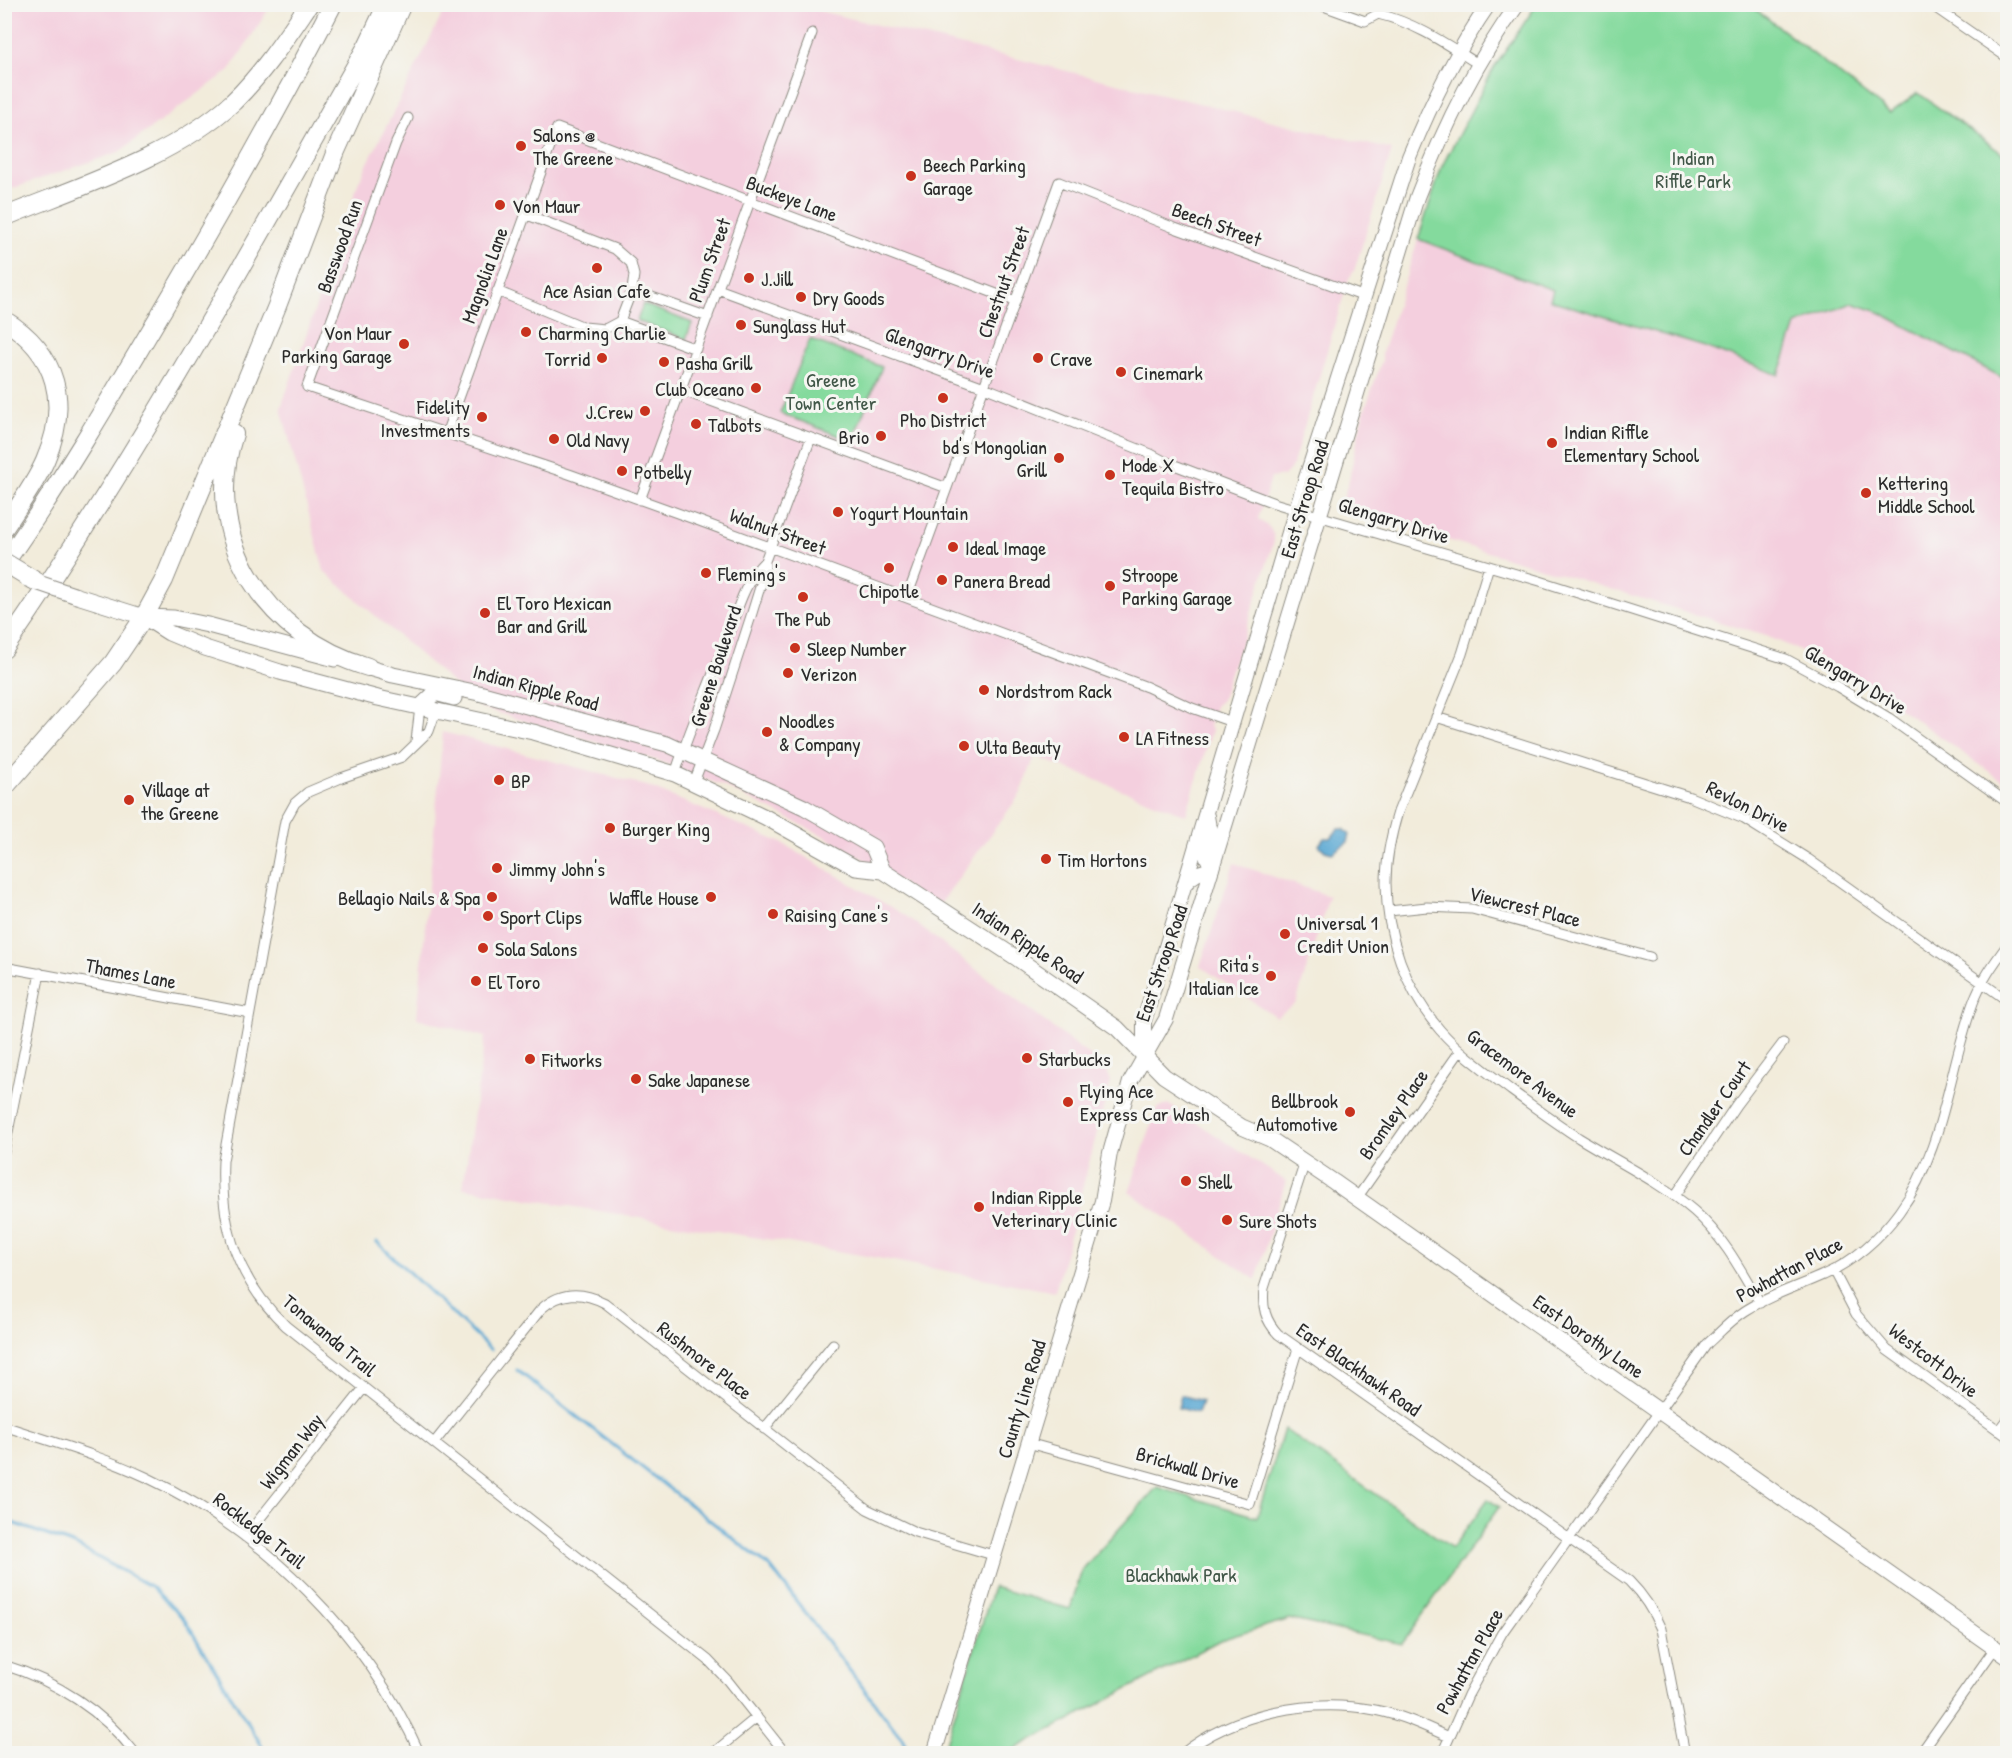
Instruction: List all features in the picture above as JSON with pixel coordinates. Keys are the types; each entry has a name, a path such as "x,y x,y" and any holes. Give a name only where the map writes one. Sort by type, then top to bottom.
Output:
{"highway":[{"path":"4,217 146,158 200,127 232,102 259,74 309,4"},
{"path":"37,582 4,563 98,421 292,83 333,4"},
{"path":"4,649 132,453 218,308 367,46 387,4"},
{"path":"4,788 113,663 144,617 164,580 277,306 336,151 402,4"},
{"path":"277,306 229,453 224,500 230,535 249,578 264,599 284,619 324,648 354,663 368,667"},
{"path":"4,321 31,340 42,354 56,383 59,399 58,422 45,461 4,528"}],"main road":[{"name":"East Stroop Road","path":"1144,1056 1144,1021 1232,722 1296,509 1409,157 1432,102 1458,51 1489,4"},
{"name":"East Stroop Road","path":"1144,1056 1166,1019 1417,197 1446,126 1478,64 1518,4"},
{"name":"Indian Ripple Road","path":"4,571 144,617 170,633 280,672 436,711 533,732 675,774 694,782 765,817 856,868 883,871 1018,959 1117,1028 1144,1056"},
{"name":"Indian Ripple Road","path":"144,617 174,618 208,625 393,675 479,693 667,744 804,807 873,846 883,871"},
{"path":"420,707 435,693 462,700 479,693"},
{"path":"1185,884 1190,877 1199,872 1212,869 1206,855 1211,838 1206,811"},
{"name":"East Dorothy Lane","path":"1144,1056 1164,1076 1242,1127 1270,1139 1357,1198 2001,1652"},
{"name":"County Line Road","path":"934,1754 1102,1201 1110,1153 1130,1082 1144,1056"}],"street":[{"path":"1318,4 1365,21 1377,9 1417,27 1478,64"},
{"path":"1930,4 2007,58"},
{"name":"Plum Street","path":"640,500 812,33"},
{"name":"Basswood Run","path":"307,387 396,143 408,118"},
{"name":"Buckeye Lane","path":"557,128 1015,301"},
{"name":"Magnolia Lane","path":"446,434 557,128"},
{"name":"Beech Street","path":"1059,182 1172,227 1365,297"},
{"name":"Chestnut Street","path":"907,597 1059,182"},
{"path":"497,291 584,327 605,329 620,321 627,304 634,275 631,263 615,249 525,214"},
{"name":"Glengarry Drive","path":"718,289 984,387 1214,481 1296,509 1657,617 1786,659 1889,718 2007,803"},
{"path":"632,290 708,317"},
{"path":"620,321 696,349"},
{"name":"Walnut Street","path":"307,387 770,546 1147,687 1192,708 1232,722"},
{"path":"681,390 947,488"},
{"name":"Greene Boulevard","path":"694,782 714,730 752,613 770,546 811,438"},
{"name":"Greene Boulevard","path":"675,774 740,604 757,569 765,561"},
{"name":"Gracemore Avenue","path":"1489,566 1462,654 1398,812 1392,833 1386,882 1394,941 1411,987 1424,1010 1439,1030 1460,1051 1578,1137 1675,1196 1696,1213 1724,1244 1760,1303"},
{"path":"416,741 420,707"},
{"name":"Tonawanda Trail","path":"436,711 429,731 416,741 412,749 402,757 308,792 290,810 285,821 223,1161 223,1208 228,1230 240,1264 263,1302 286,1326 708,1660 728,1681 786,1754"},
{"name":"Revlon Drive","path":"1436,717 1690,797 1744,819 1808,859 2007,1001"},
{"name":"Viewcrest Place","path":"1389,911 1427,907 1472,909 1650,957"},
{"name":"Powhattan Place","path":"1442,1754 1473,1684 1502,1633 1707,1344 1745,1311 1850,1260 1869,1245 1892,1221 1911,1195 1933,1146 1973,1003 1982,983 2007,944"},
{"name":"Thames Lane","path":"4,967 250,1013"},
{"path":"4,1152 40,973"},
{"name":"Chandler Court","path":"1675,1196 1736,1105 1783,1042"},
{"name":"Bromley Place","path":"1357,1198 1460,1051"},
{"name":"East Blackhawk Road","path":"1305,1162 1264,1288 1262,1302 1272,1327 1278,1334 1629,1581 1647,1601 1654,1613 1665,1645 1685,1754"},
{"name":"Westcott Drive","path":"1833,1270 1856,1314 1887,1350 2003,1434"},
{"name":"Rushmore Place","path":"434,1443 542,1309 556,1298 574,1294 589,1296 605,1303 850,1498 881,1517 915,1532 993,1555"},
{"path":"764,1429 833,1344"},
{"name":"Brickwall Drive","path":"1028,1443 1250,1504 1298,1348"},
{"name":"Wigman Way","path":"245,1537 364,1388"},
{"path":"2003,1434 2007,1419"},
{"name":"Rockledge Trail","path":"4,1426 128,1469 178,1493 245,1537 292,1576 339,1625 385,1690 420,1754"},
{"path":"1920,1754 2001,1652"},
{"path":"4,1665 47,1681 71,1695 97,1713 136,1754"},
{"path":"1182,1754 1206,1738 1255,1717 1277,1711 1322,1706 1345,1706 1401,1716 1449,1737"},
{"path":"712,1754 757,1717"}],"shaded area":[{"path":"4,5 271,5 230,70 119,152 5,191"},
{"path":"447,5 795,5 1392,150 1354,271 1349,278 1292,467 1284,476 1271,478 1258,519 1270,528 1274,541 1222,700 1215,706 1209,726 1212,730 1186,815 1035,756 1021,793 937,908 882,870 824,836 721,785 656,760 481,708 324,571 281,408 359,181"},
{"path":"1418,239 1779,375 1796,325 1852,303 1879,312 2007,380 2007,784 1861,681 1816,657 1766,636 1342,508 1362,418"},
{"path":"443,732 647,786 780,842 906,916 1107,1069 1110,1083 1055,1292 884,1259 463,1188 485,1037 417,1018"},
{"path":"1234,863 1329,896 1296,1003 1276,1017 1200,966"},
{"path":"1168,1104 1286,1181 1256,1280 1129,1192 1157,1108"}],"green space":[{"name":"Indian Riffle Park","path":"1537,4 1750,5 1890,113 1918,93 2007,157 2007,380 1879,312 1852,303 1796,325 1779,375 1705,347 1550,300 1553,290 1418,239 1442,166 1494,68"},
{"path":"643,304 692,323 686,339 637,321"},
{"name":"Greene Town Center","path":"810,339 882,367 852,441 780,413"},
{"name":"Blackhawk Park","path":"1284,1429 1452,1548 1488,1499 1499,1507 1402,1644 1289,1619 1220,1640 1007,1753 943,1753 993,1587 1070,1609 1082,1570 1157,1487 1257,1517"}],"water":[{"path":"1338,829 1344,829 1350,835 1348,842 1332,853 1325,851 1319,845 1324,838 1331,838"},
{"path":"1181,1395 1202,1401 1198,1413 1178,1408"}],"waterway":[{"path":"377,1242 491,1350"},
{"path":"517,1370 771,1568 903,1740 908,1751"},
{"path":"4,1520 75,1545 152,1587 184,1619 267,1754"}],"place":[{"name":"Salons @ The Greene","path":"521,146"},
{"name":"Beech Parking Garage","path":"911,176"},
{"name":"Von Maur","path":"500,205"},
{"name":"Ace Asian Cafe","path":"597,268"},
{"name":"J.Jill","path":"749,278"},
{"name":"Dry Goods","path":"801,297"},
{"name":"Sunglass Hut","path":"741,325"},
{"name":"Charming Charlie","path":"526,332"},
{"name":"Von Maur Parking Garage","path":"404,344"},
{"name":"Torrid","path":"602,358"},
{"name":"Crave","path":"1038,358"},
{"name":"Pasha Grill","path":"664,362"},
{"name":"Cinemark","path":"1121,372"},
{"name":"Club Oceano","path":"756,388"},
{"name":"Pho District","path":"943,398"},
{"name":"J.Crew","path":"645,411"},
{"name":"Fidelity Investments","path":"482,417"},
{"name":"Talbots","path":"696,424"},
{"name":"Brio","path":"881,436"},
{"name":"Old Navy","path":"554,439"},
{"name":"Indian Riffle Elementary School","path":"1552,443"},
{"name":"bd's Mongolian Grill","path":"1059,458"},
{"name":"Potbelly","path":"622,471"},
{"name":"Mode X Tequila Bistro","path":"1110,475"},
{"name":"Kettering Middle School","path":"1866,493"},
{"name":"Yogurt Mountain","path":"838,512"},
{"name":"Ideal Image","path":"953,547"},
{"name":"Chipotle","path":"889,568"},
{"name":"Fleming's","path":"706,573"},
{"name":"Panera Bread","path":"942,580"},
{"name":"Stroope Parking Garage","path":"1110,586"},
{"name":"The Pub","path":"803,597"},
{"name":"El Toro Mexican Bar and Grill","path":"485,613"},
{"name":"Sleep Number","path":"795,648"},
{"name":"Verizon","path":"788,673"},
{"name":"Nordstrom Rack","path":"984,690"},
{"name":"Noodles & Company","path":"767,732"},
{"name":"LA Fitness","path":"1124,737"},
{"name":"Ulta Beauty","path":"964,746"},
{"name":"BP","path":"499,780"},
{"name":"Village at the Greene","path":"129,800"},
{"name":"Burger King","path":"610,828"},
{"name":"Tim Hortons","path":"1046,859"},
{"name":"Jimmy John's","path":"497,868"},
{"name":"Bellagio Nails & Spa","path":"492,897"},
{"name":"Waffle House","path":"711,897"},
{"name":"Raising Cane's","path":"773,914"},
{"name":"Sport Clips","path":"488,916"},
{"name":"Universal 1 Credit Union","path":"1285,934"},
{"name":"Sola Salons","path":"483,948"},
{"name":"Rita's Italian Ice","path":"1271,976"},
{"name":"El Toro","path":"476,981"},
{"name":"Starbucks","path":"1027,1058"},
{"name":"Fitworks","path":"530,1059"},
{"name":"Sake Japanese","path":"636,1079"},
{"name":"Flying Ace Express Car Wash","path":"1068,1102"},
{"name":"Bellbrook Automotive","path":"1350,1112"},
{"name":"Shell","path":"1186,1181"},
{"name":"Indian Ripple Veterinary Clinic","path":"979,1207"},
{"name":"Sure Shots","path":"1227,1220"}]}
